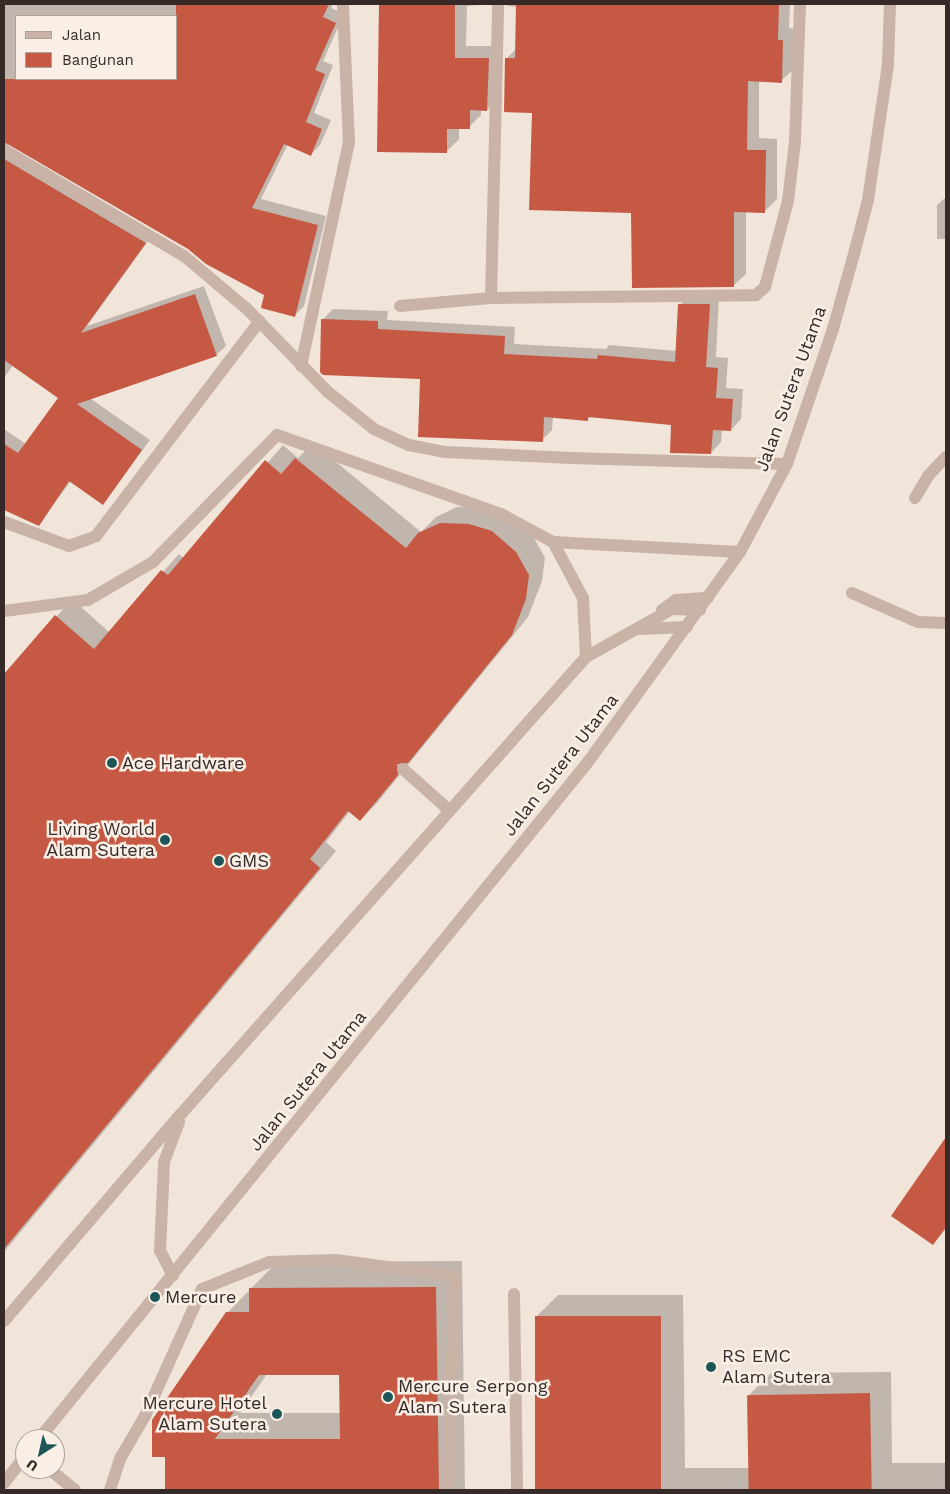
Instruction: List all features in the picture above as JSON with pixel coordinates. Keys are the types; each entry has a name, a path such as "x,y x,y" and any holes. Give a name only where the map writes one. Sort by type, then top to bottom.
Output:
{"street":[{"path":"301,366 349,143 343,4"},
{"path":"491,298 498,4"},
{"path":"400,306 491,298 747,298 756,295 765,287 788,201 795,141 800,4"},
{"name":"Jalan Sutera Utama","path":"47,1429 588,762 740,552 787,464 833,329 868,200 888,64 890,4"},
{"path":"4,150 184,256 260,321 301,366 374,429 409,445 445,452 571,458 787,464"},
{"path":"4,522 69,546 96,536 260,321"},
{"path":"4,611 88,600 157,566 277,435 501,514 553,542 740,552"},
{"path":"915,498 946,457"},
{"path":"553,542 583,598 586,657"},
{"path":"852,593 918,622 946,623"},
{"path":"639,629 676,600 708,598"},
{"path":"4,1321 182,1114 586,657 639,629 672,608 694,618"},
{"path":"639,629 694,618"},
{"path":"403,769 449,810"},
{"path":"173,1276 160,1251 164,1162 182,1114"},
{"path":"110,1490 121,1457 145,1416 202,1289 269,1262 336,1260 455,1276 448,1490"},
{"path":"514,1294 517,1490"},
{"path":"4,1483 15,1469"},
{"path":"61,1479 75,1490"}],"building":[{"path":"176,4 329,4 323,17 336,23 315,70 325,74 306,122 322,129 311,156 284,144 252,208 318,225 295,317 261,308 264,295 206,264 188,249 4,142 4,79 178,80 178,15 176,15"},
{"path":"379,4 455,4 455,58 489,58 487,111 470,110 470,129 447,129 447,153 377,152"},
{"path":"516,4 779,4 778,40 783,40 782,83 748,81 747,150 766,150 765,213 734,212 734,287 632,288 631,213 529,210 532,113 504,112 505,58 515,58"},
{"path":"4,159 146,243 81,333 195,294 217,356 77,404 142,450 103,505 69,481 39,526 4,510 4,444 18,453 58,398 4,360"},
{"path":"678,304 710,304 706,367 718,368 716,398 733,399 731,431 713,430 711,454 670,453 671,425 588,417 588,421 544,417 543,442 418,437 420,379 323,375 320,372 321,319 378,321 378,329 505,336 504,354 597,359 598,355 675,362"},
{"name":"Living World Alam Sutera","path":"295,458 406,548 418,533 440,523 469,524 492,531 516,552 529,575 526,599 512,635 408,763 397,764 398,775 360,821 348,811 310,859 320,868 4,1249 4,674 55,615 94,649 161,570 168,575 265,460 281,474"},
{"path":"946,1137 946,1227 933,1245 891,1216"},
{"name":"Mercure Serpong Alam Sutera","path":"436,1287 439,1490 165,1490 165,1457 152,1457 152,1420 226,1312 249,1312 249,1288","holes":["259,1375 339,1375 340,1439 215,1439"]},
{"path":"535,1316 661,1316 661,1490 535,1490"},
{"path":"870,1393 872,1490 749,1490 747,1395"}],"place":[{"name":"Ace Hardware","path":"112,763"},
{"name":"Living World Alam Sutera","path":"165,840"},
{"name":"GMS","path":"219,861"},
{"name":"Mercure","path":"155,1297"},
{"name":"RS EMC Alam Sutera","path":"711,1367"},
{"name":"Mercure Serpong Alam Sutera","path":"388,1397"},
{"name":"Mercure Hotel Alam Sutera","path":"277,1414"}]}
